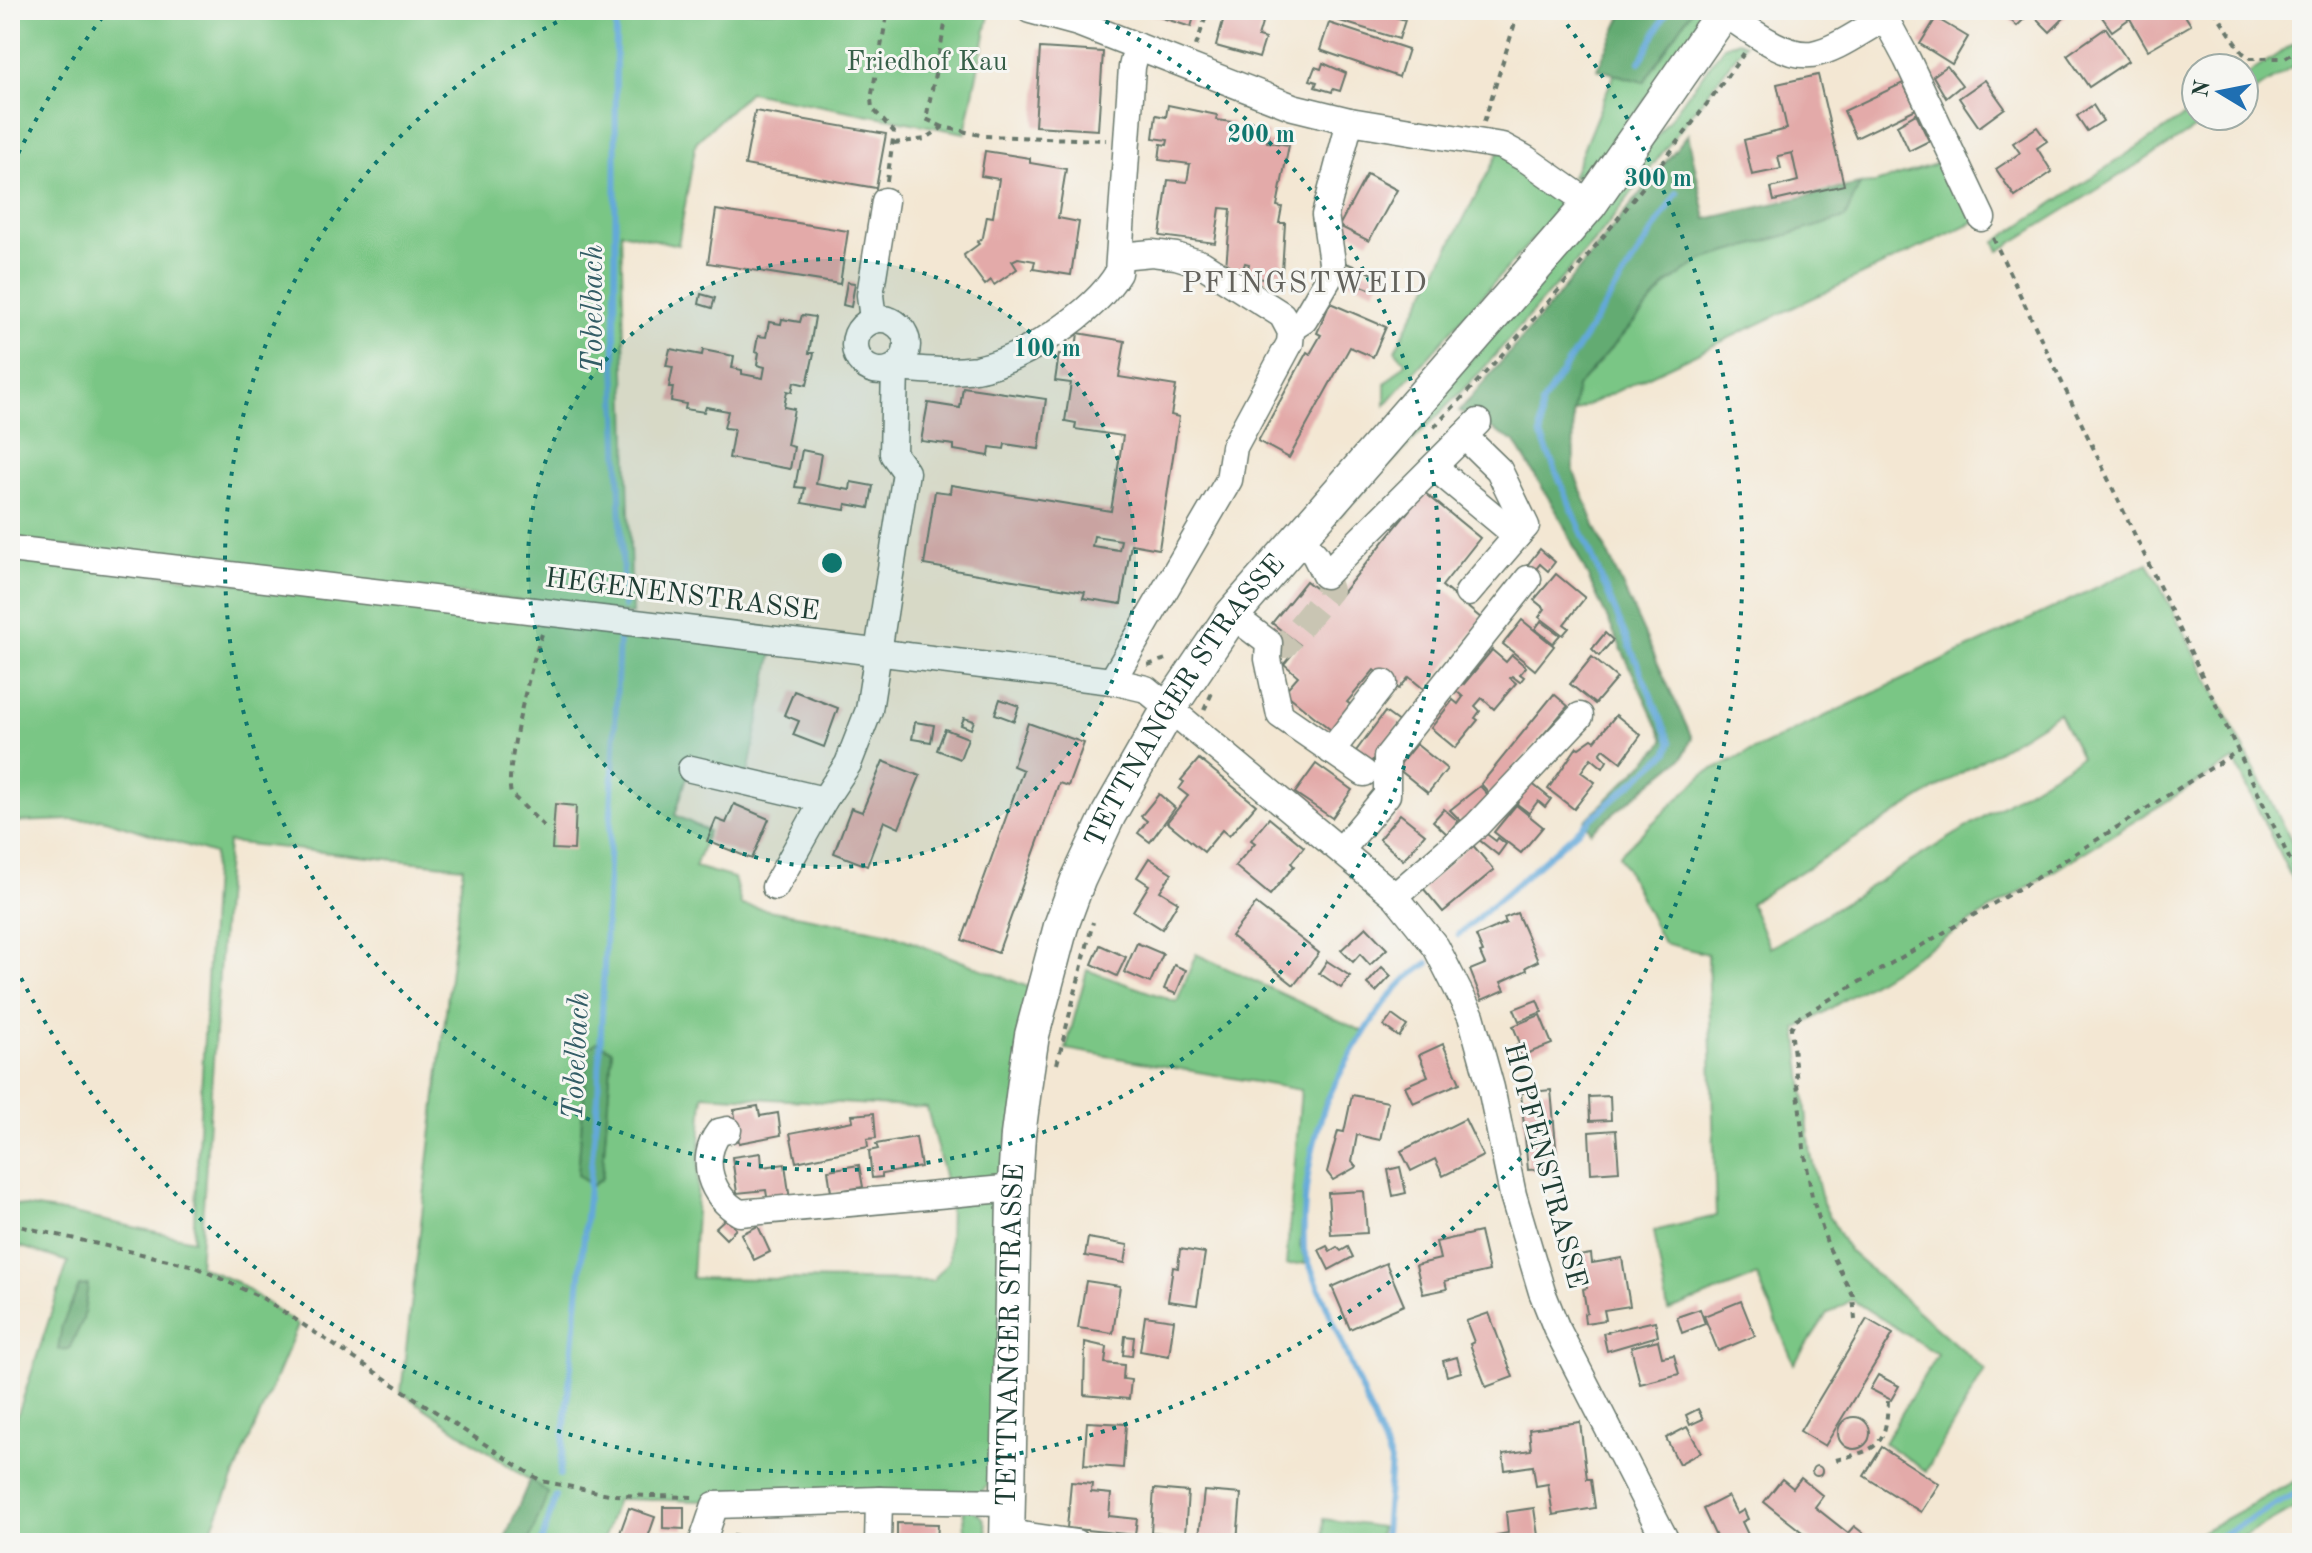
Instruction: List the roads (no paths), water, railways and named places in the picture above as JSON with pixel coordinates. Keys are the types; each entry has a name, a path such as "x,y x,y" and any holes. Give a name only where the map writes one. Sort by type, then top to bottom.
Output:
{"main road":[{"name":"TETTNANGER STRASSE","path":"1008,1526 1015,1188 1018,1135 1032,1035 1064,917 1109,814 1170,707 1232,615 1299,536 1601,214 1616,170 1724,11"}],"street":[{"path":"1030,10 1078,23 1293,107 1350,121 1502,146 1526,159 1601,214"},
{"path":"1724,11 1757,35 1796,53 1813,54 1888,14 1982,218"},
{"path":"775,887 848,764 869,710 906,472 893,454 895,368 905,356 908,346 906,336 893,321 883,319 873,320 858,334 857,354 870,369 885,371 895,368 949,372 978,368 1016,355 1064,327 1096,302 1118,273 1132,67 1137,46"},
{"path":"1290,329 1304,320 1330,276 1332,262 1325,215 1350,121"},
{"path":"873,320 870,295 885,201"},
{"path":"1112,681 1229,480 1234,447 1290,343 1290,329 1282,315 1202,264 1152,253 1120,256"},
{"path":"1299,536 1315,555 1325,575 1471,429 1499,470 1526,526 1468,593"},
{"path":"1434,467 1517,536"},
{"name":"HEGENENSTRASSE","path":"10,549 1112,681 1146,689 1170,707"},
{"path":"1342,849 1387,795 1387,757 1528,579"},
{"path":"1232,615 1269,643 1268,659 1280,715 1364,773"},
{"path":"1331,751 1384,683"},
{"name":"HOPFENSTRASSE","path":"1170,707 1395,896 1436,947 1471,1016 1491,1088 1513,1195 1542,1292 1556,1327 1667,1543"},
{"path":"1395,896 1477,825 1580,716"},
{"path":"691,769 824,800"},
{"path":"728,1130 719,1132 711,1142 709,1173 716,1195 740,1213 1015,1188"},
{"path":"878,1543 879,1500"},
{"path":"702,1543 715,1505 879,1500 1076,1543"}],"waterway":[{"name":"Tobelbach","path":"616,10 615,363 624,607"},
{"path":"1640,62 1668,10"},
{"path":"1458,935 1668,752 1671,743 1541,436 1541,405 1677,193"},
{"name":"Tobelbach","path":"560,1475 598,1098 619,639"},
{"path":"1384,1543 1391,1462 1304,1251 1305,1201 1316,1134 1334,1085 1356,1046 1392,994 1428,963"},
{"path":"2208,1543 2302,1490"},
{"name":"Tobelbach","path":"541,1543 556,1496"}],"tunnel":[{"path":"1269,643 1285,645 1330,590 1325,575"}],"district":[{"name":"PFINGSTWEID","path":"1305,284"}],"park label":[{"name":"Friedhof Kau","path":"927,63"}]}
